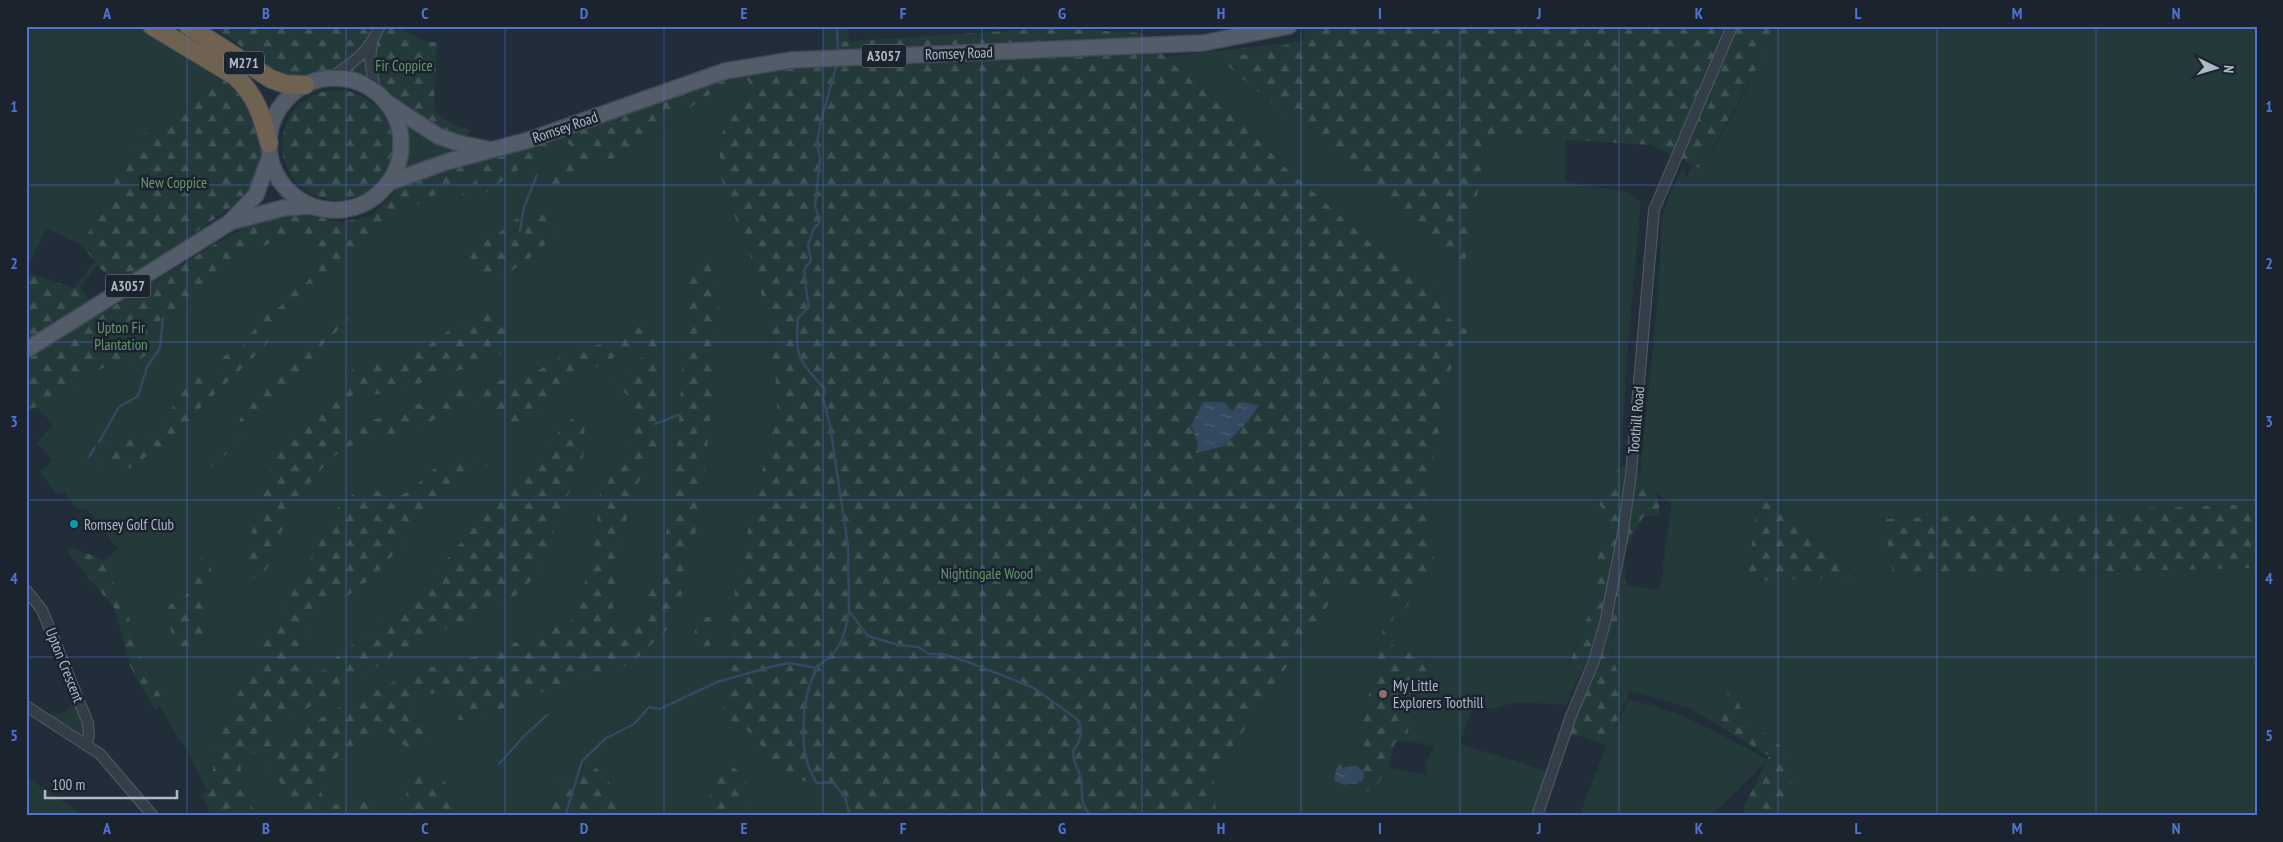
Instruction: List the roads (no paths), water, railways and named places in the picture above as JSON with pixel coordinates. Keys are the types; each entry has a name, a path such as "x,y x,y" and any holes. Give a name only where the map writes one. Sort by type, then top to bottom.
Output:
{"highway":[{"name":"M271","path":"152,26 235,76 243,83 258,105 269,150"},
{"name":"M271","path":"188,26 271,79 285,84 305,85"}],"main road":[{"name":"Romsey Road","path":"388,183 446,162 529,140 725,71 792,60 1203,43 1289,26"},
{"path":"331,78 354,81 380,97 395,118 400,136 399,161 388,183 373,198 353,208 332,210 310,206 298,200 284,186 273,169 269,150 270,131 279,109 286,99 305,85 331,78"},
{"name":"Romsey Road","path":"380,97 438,136 458,143 492,150"},
{"name":"A3057","path":"229,223 256,195 269,150"},
{"name":"A3057","path":"26,350 229,223 261,212 310,206"}],"street":[{"path":"380,26 373,42 370,59 380,97"},
{"name":"Toothill Road","path":"1537,816 1571,716 1594,661 1622,539 1631,474 1654,210 1732,26"},
{"path":"331,78 361,57 373,42"},
{"name":"Upton Crescent","path":"26,590 42,610 88,723 89,736 86,745"},
{"path":"26,706 100,754 153,816"}],"water":[{"path":"1203,402 1224,402 1232,411 1238,402 1259,405 1249,420 1224,446 1196,453 1198,442 1191,426"},
{"path":"1355,766 1363,771 1364,777 1362,781 1344,785 1334,780 1336,771 1345,767"}],"waterway":[{"path":"837,26 838,54"},
{"path":"837,64 820,125 817,143 820,159 815,208 820,218 819,223 813,230 808,245 811,260 804,270 809,307 798,318 797,342 804,365 825,389 823,398 830,425 848,546 849,611 868,636 895,644"},
{"path":"520,231 524,207 537,175"},
{"path":"99,442 119,407 138,396 147,367 160,348 163,318"},
{"path":"655,424 681,414"},
{"path":"89,457 95,447"},
{"path":"849,611 841,641 830,657 818,666 811,682 804,711 803,727 806,757 817,783 833,782 845,797 850,816"},
{"path":"900,645 918,647 929,654 943,654 968,662 1034,688 1077,719 1081,735 1073,754 1082,784 1082,800 1089,814"},
{"path":"565,816 582,761 605,739 634,724 649,707 660,709 717,682 774,666 790,663 816,668"},
{"path":"499,764 522,738 547,715"}],"place":[{"name":"Romsey Golf Club","path":"74,524"},
{"name":"My Little Explorers Toothill","path":"1383,694"}],"park label":[{"name":"Fir Coppice","path":"404,65"},
{"name":"New Coppice","path":"174,182"},
{"name":"Upton Fir Plantation","path":"121,336"},
{"name":"Nightingale Wood","path":"987,573"}]}
